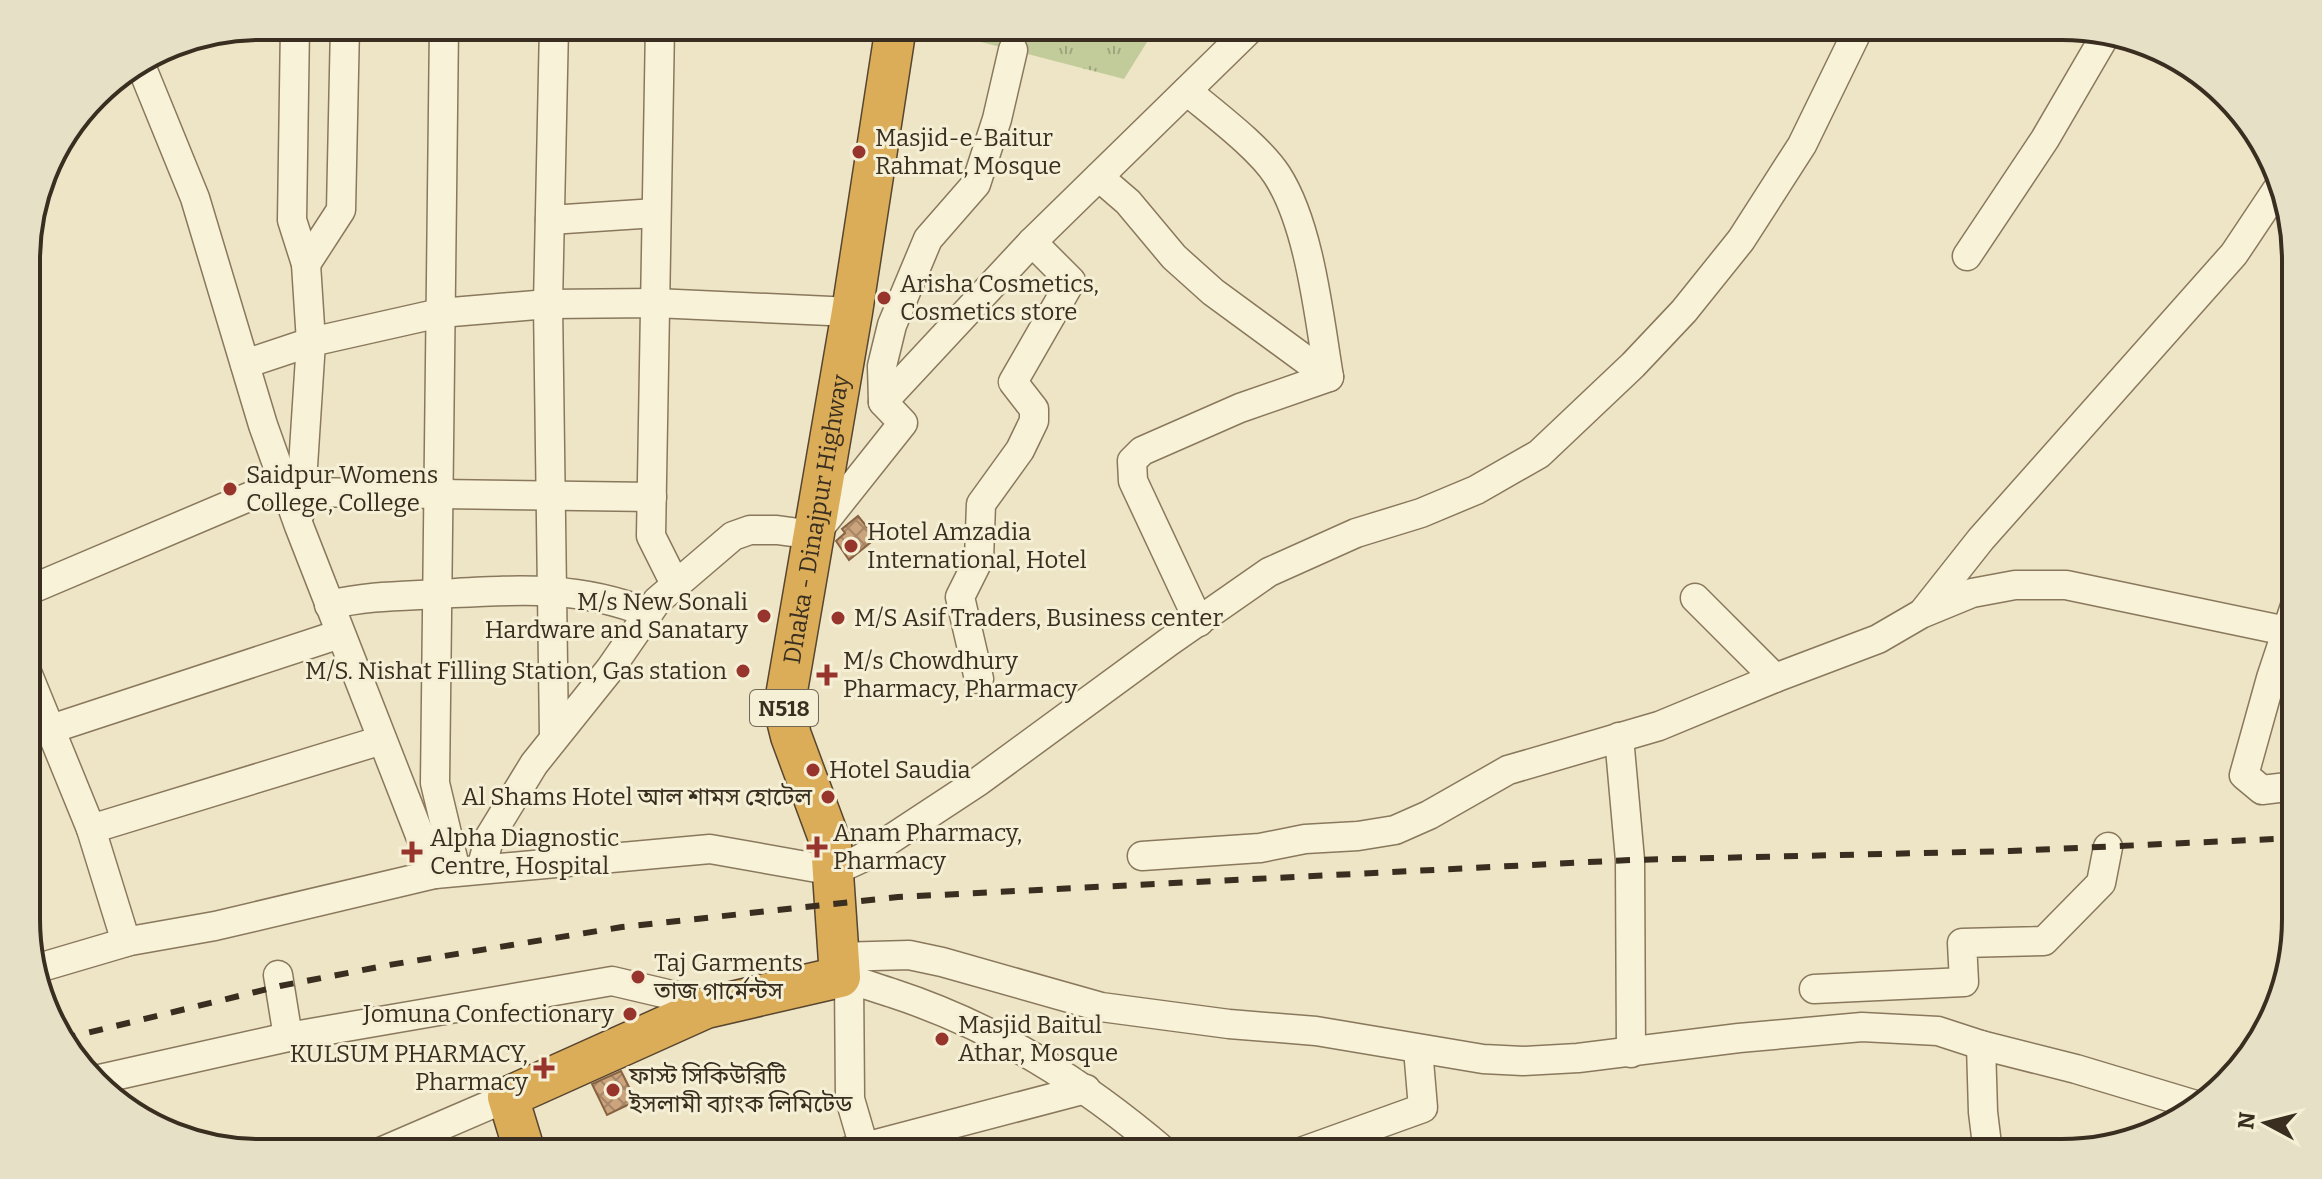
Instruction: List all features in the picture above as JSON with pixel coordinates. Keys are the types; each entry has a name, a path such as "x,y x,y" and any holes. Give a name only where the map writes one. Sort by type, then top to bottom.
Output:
{"highway":[{"name":"Dhaka - Dinajpur Highway","path":"842,971 831,844 791,736 784,708 852,312 894,40"},
{"path":"521,1139 508,1097 706,1008 842,971"}],"street":[{"path":"295,40 292,220 306,264 311,342 293,487 299,526 382,740 457,871"},
{"path":"306,264 341,210 345,40"},
{"path":"444,40 435,783 457,871"},
{"path":"554,40 548,304 554,737"},
{"path":"660,40 651,536 675,584"},
{"path":"883,402 1032,242 1239,40"},
{"path":"45,966 126,942 215,926 457,871 710,849 834,871 862,858 979,781 1269,572 1356,533 1421,513 1476,490 1539,454 1633,365 1684,311 1741,240 1802,145 1853,40"},
{"path":"1967,256 2045,139 2101,44"},
{"path":"457,871 490,836 534,764 610,669 648,613 675,584 733,536 750,530 814,535 903,423 883,402 882,366 892,325 928,239 976,184 997,119 1013,50"},
{"path":"144,73 195,198 263,425 293,487"},
{"path":"1187,91 1239,135 1277,174 1298,222 1329,377"},
{"path":"1099,177 1128,202 1174,257 1213,292 1329,377"},
{"path":"1921,614 1981,539 2234,254 2272,196"},
{"path":"550,220 656,213"},
{"path":"979,679 960,597 979,559 981,504 1020,450 1034,421 1034,409 1013,382 1071,281 1032,242"},
{"path":"245,364 311,342 440,313 548,304 655,303 852,312"},
{"path":"1199,622 1133,481 1132,461 1142,451 1240,408 1329,377"},
{"path":"40,586 293,487 438,494 652,497"},
{"path":"1142,856 1260,848 1305,839 1395,830 1429,815 1508,770 1659,726 1878,639 1921,614 1972,593 2015,585 2066,585 2282,618"},
{"path":"329,605 390,594 552,590 617,601 648,613"},
{"path":"1695,598 1775,678"},
{"path":"51,729 340,634"},
{"path":"2282,646 2244,775 2262,790 2282,788"},
{"path":"40,703 91,829 126,942"},
{"path":"1619,737 1630,860 1631,1053"},
{"path":"91,829 382,740"},
{"path":"1814,989 1964,982 1962,943 2044,941 2101,883 2108,847"},
{"path":"842,971 909,955 1101,1007 1214,1023 1316,1031 1483,1059 1523,1061 1631,1053 1739,1038 1862,1027 1938,1031 2184,1102"},
{"path":"842,971 932,1006 1028,1052 1086,1089 1139,1139"},
{"path":"842,971 852,1139"},
{"path":"278,975 288,1037"},
{"path":"108,1077 288,1037 612,981 676,996 706,1008"},
{"path":"1981,1045 1986,1139"},
{"path":"1337,1139 1423,1108 1418,1049"},
{"path":"895,1139 1086,1089"},
{"path":"410,1139 508,1097"}],"green space":[{"path":"973,40 1148,40 1124,79"}],"building":[{"path":"858,516 876,538 849,560 836,541 845,533 842,529"},
{"name":"ফাস্ট সিকিউরিটি ইসলামী ব্যাংক লিমিটেড","path":"621,1071 636,1101 607,1115 592,1084"}],"railway":[{"path":"74,1036 280,986 389,965 622,927 898,897 1630,860 2010,851 2282,839"}],"place":[{"name":"Masjid-e-Baitur Rahmat, Mosque","path":"859,152"},
{"name":"Arisha Cosmetics, Cosmetics store","path":"884,298"},
{"name":"Saidpur Womens College, College","path":"230,489"},
{"name":"Hotel Amzadia International, Hotel","path":"851,546"},
{"name":"M/s New Sonali Hardware and Sanatary","path":"764,616"},
{"name":"M/S Asif Traders, Business center","path":"838,618"},
{"name":"M/S. Nishat Filling Station, Gas station","path":"743,671"},
{"name":"M/s Chowdhury Pharmacy, Pharmacy","path":"827,675"},
{"name":"Hotel Saudia","path":"813,770"},
{"name":"Al Shams Hotel আল শামস হোটেল","path":"828,797"},
{"name":"Anam Pharmacy, Pharmacy","path":"817,847"},
{"name":"Alpha Diagnostic Centre, Hospital","path":"412,852"},
{"name":"Taj Garments তাজ গার্মেন্টস","path":"638,977"},
{"name":"Jomuna Confectionary","path":"630,1014"},
{"name":"Masjid Baitul Athar, Mosque","path":"942,1039"},
{"name":"KULSUM PHARMACY, Pharmacy","path":"544,1068"},
{"name":"ফাস্ট সিকিউরিটি ইসলামী ব্যাংক লিমিটেড","path":"613,1090"}]}
